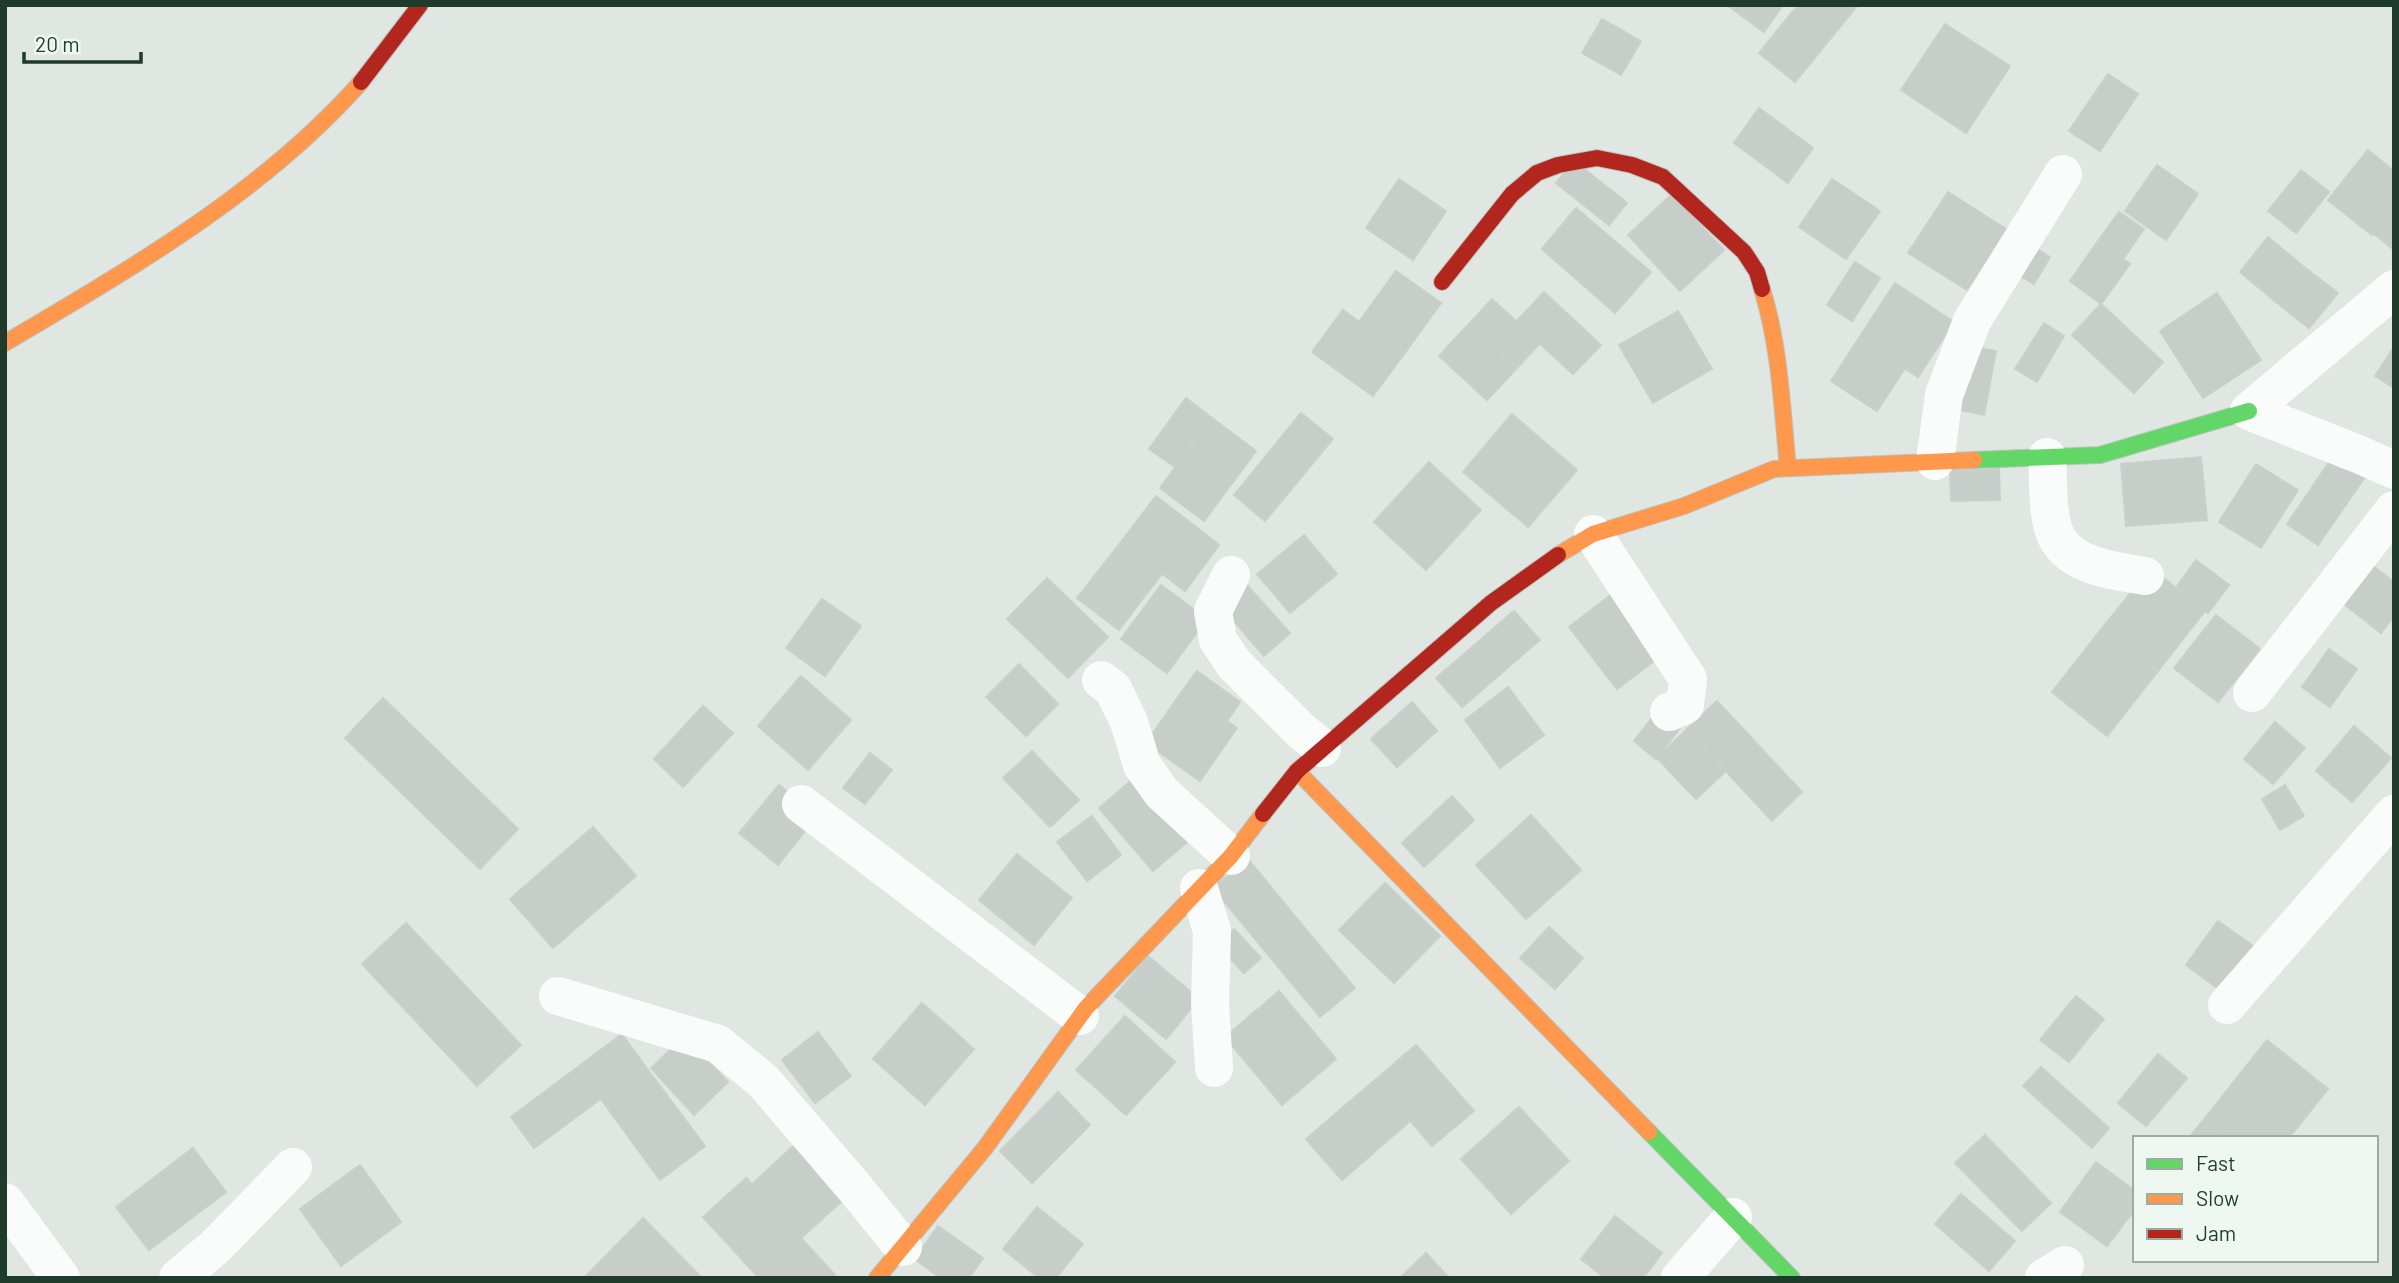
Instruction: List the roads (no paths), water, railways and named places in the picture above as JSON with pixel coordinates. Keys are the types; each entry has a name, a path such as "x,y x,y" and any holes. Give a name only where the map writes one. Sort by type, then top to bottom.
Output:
{"street":[{"path":"5,343 120,276 251,184 345,100 420,5"},
{"path":"1442,282 1512,194 1537,173 1558,165 1597,159 1632,165 1663,177 1744,252 1757,272 1771,317 1779,365 1788,468"},
{"path":"1935,461 1944,395 1972,321 2063,174"},
{"path":"877,1278 985,1148 1080,1016 1231,856 1309,759 1491,603 1552,558 1593,534 1684,506 1774,469 2100,455 2249,411 2394,289"},
{"path":"2249,411 2394,470"},
{"path":"2047,457 2052,522 2058,540 2086,562 2106,570 2145,576"},
{"path":"2252,693 2394,510"},
{"path":"1593,534 1688,679 1685,705 1669,712"},
{"path":"1231,575 1213,611 1217,640 1234,664 1299,729 1309,759 1792,1278"},
{"path":"1101,680 1113,689 1129,722 1142,765 1162,793 1231,856"},
{"path":"801,804 1080,1016"},
{"path":"2227,1005 2394,814"},
{"path":"1199,888 1212,931 1210,1003 1214,1068"},
{"path":"558,996 718,1044 763,1081 902,1247"},
{"path":"178,1278 216,1246 293,1167"},
{"path":"5,1202 61,1278"},
{"path":"1680,1278 1733,1217"}]}
